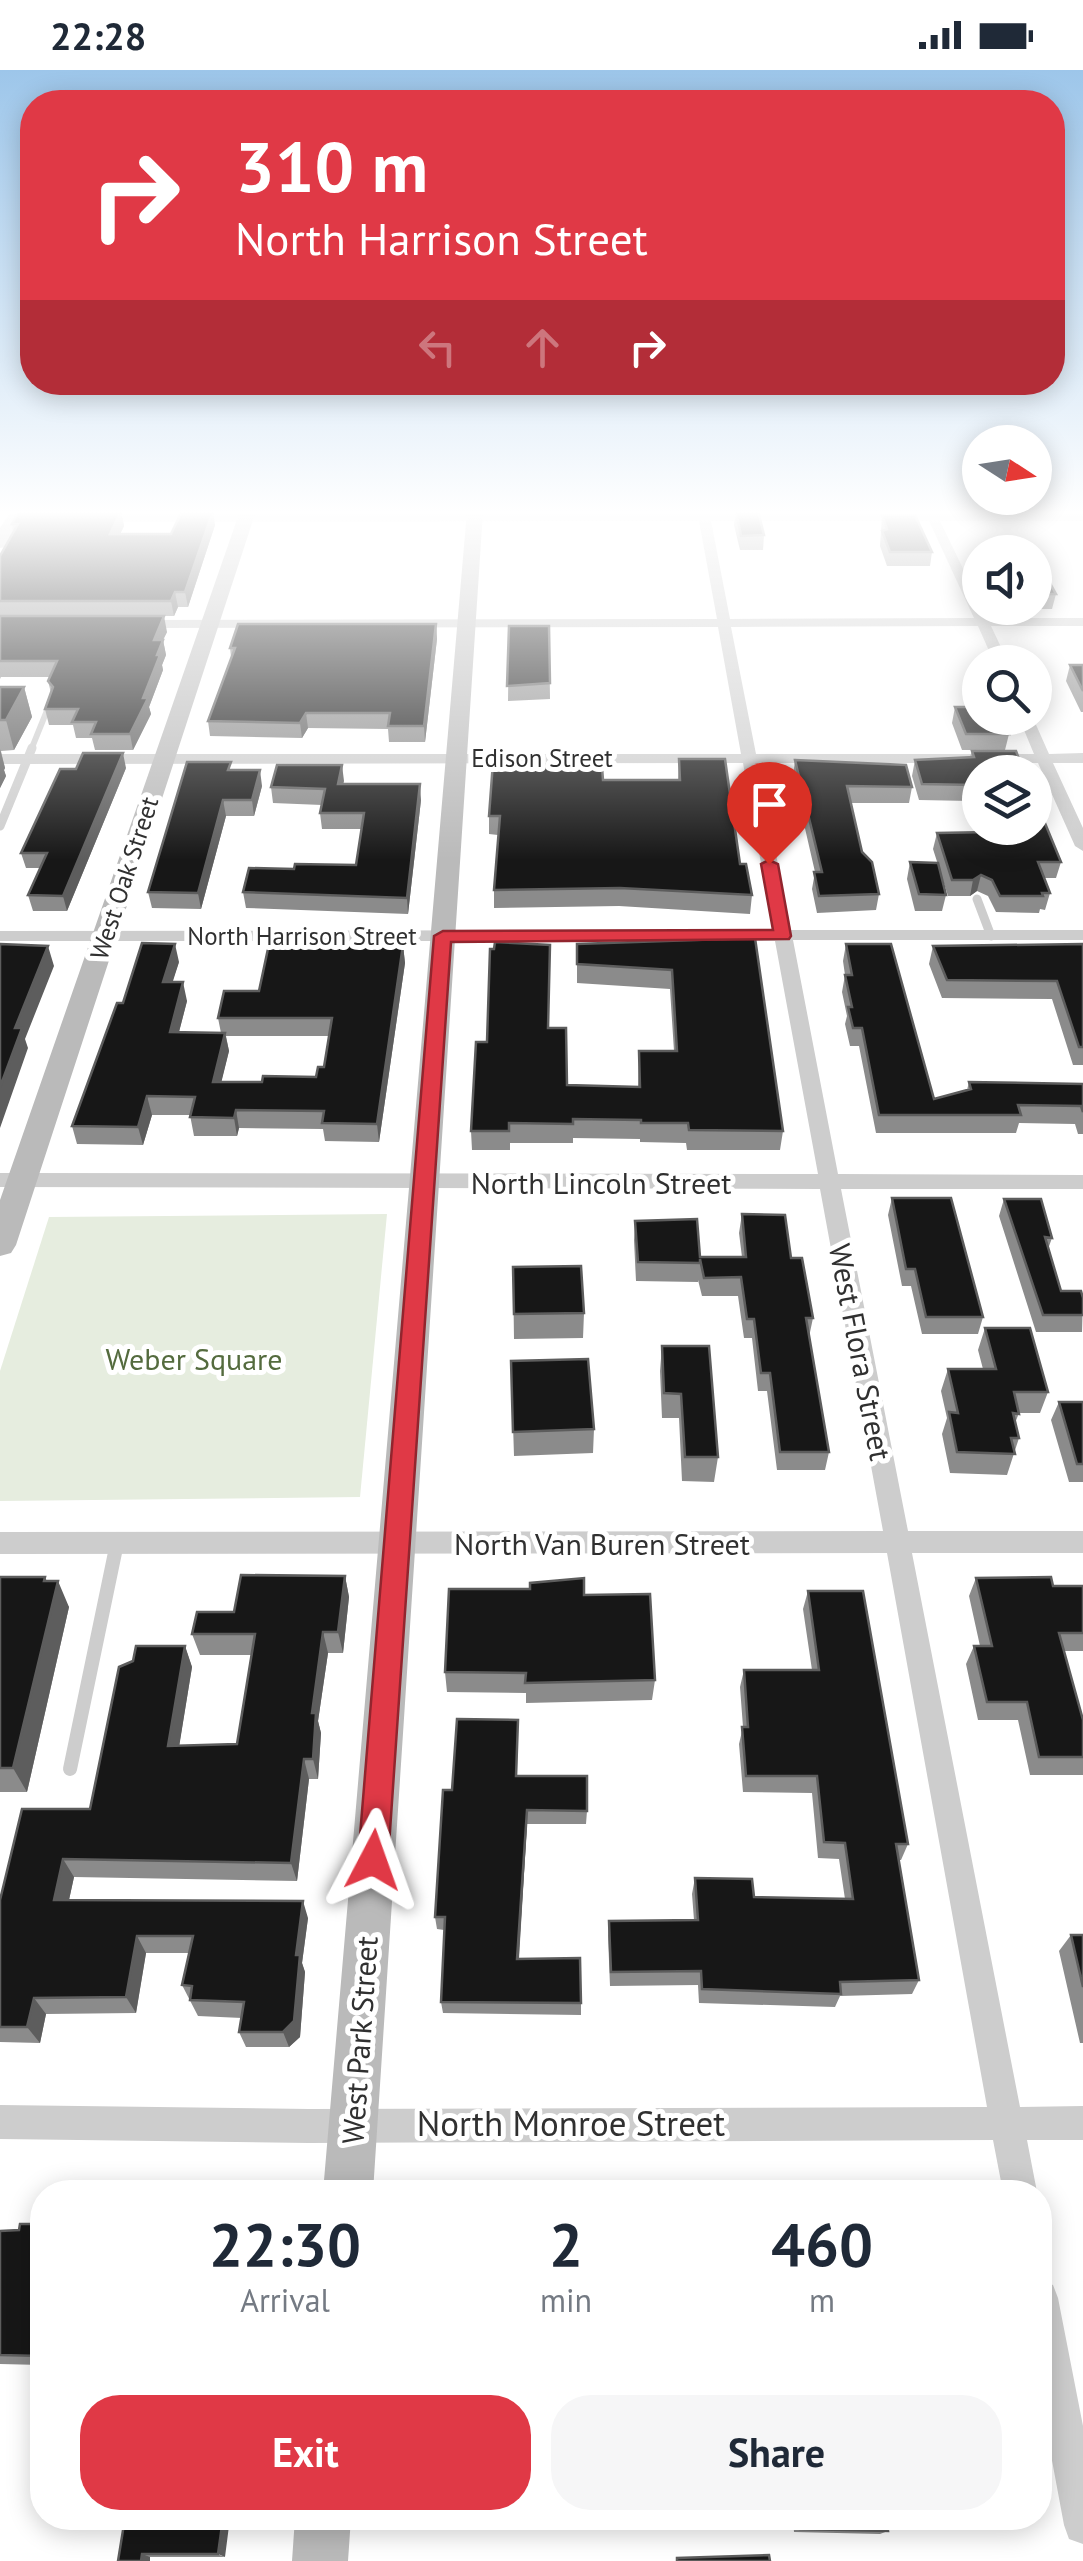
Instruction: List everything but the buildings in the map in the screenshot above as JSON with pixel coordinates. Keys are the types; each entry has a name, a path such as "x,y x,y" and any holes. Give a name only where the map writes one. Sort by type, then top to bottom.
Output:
{"street":[{"name":"West Oak Street","path":"0,1246 10,1180 107,936 207,627"},
{"name":"West Park Street","path":"349,2180 467,627"},
{"name":"West Flora Street","path":"725,627 1018,2180"},
{"name":"Edison Street","path":"0,759 962,758"},
{"name":"Edison Street","path":"1052,758 1083,758"},
{"path":"1052,776 1083,846"},
{"name":"North Harrison Street","path":"0,936 1083,936"},
{"name":"North Lincoln Street","path":"10,1180 1083,1182"},
{"name":"North Van Buren Street","path":"0,1543 1083,1542"},
{"name":"North Monroe Street","path":"0,2122 1083,2123"},
{"path":"1052,2393 1083,2525"},
{"path":"320,2561 323,2530"}],"lane":[{"path":"0,826 50,703"},
{"path":"977,898 991,936"},
{"path":"70,1770 117,1543"}],"green space":[{"name":"Weber Square","path":"387,1214 360,1497 0,1501 0,1371 49,1217"}],"route":[{"path":"373,1860 443,936 782,936 769,864"}]}
